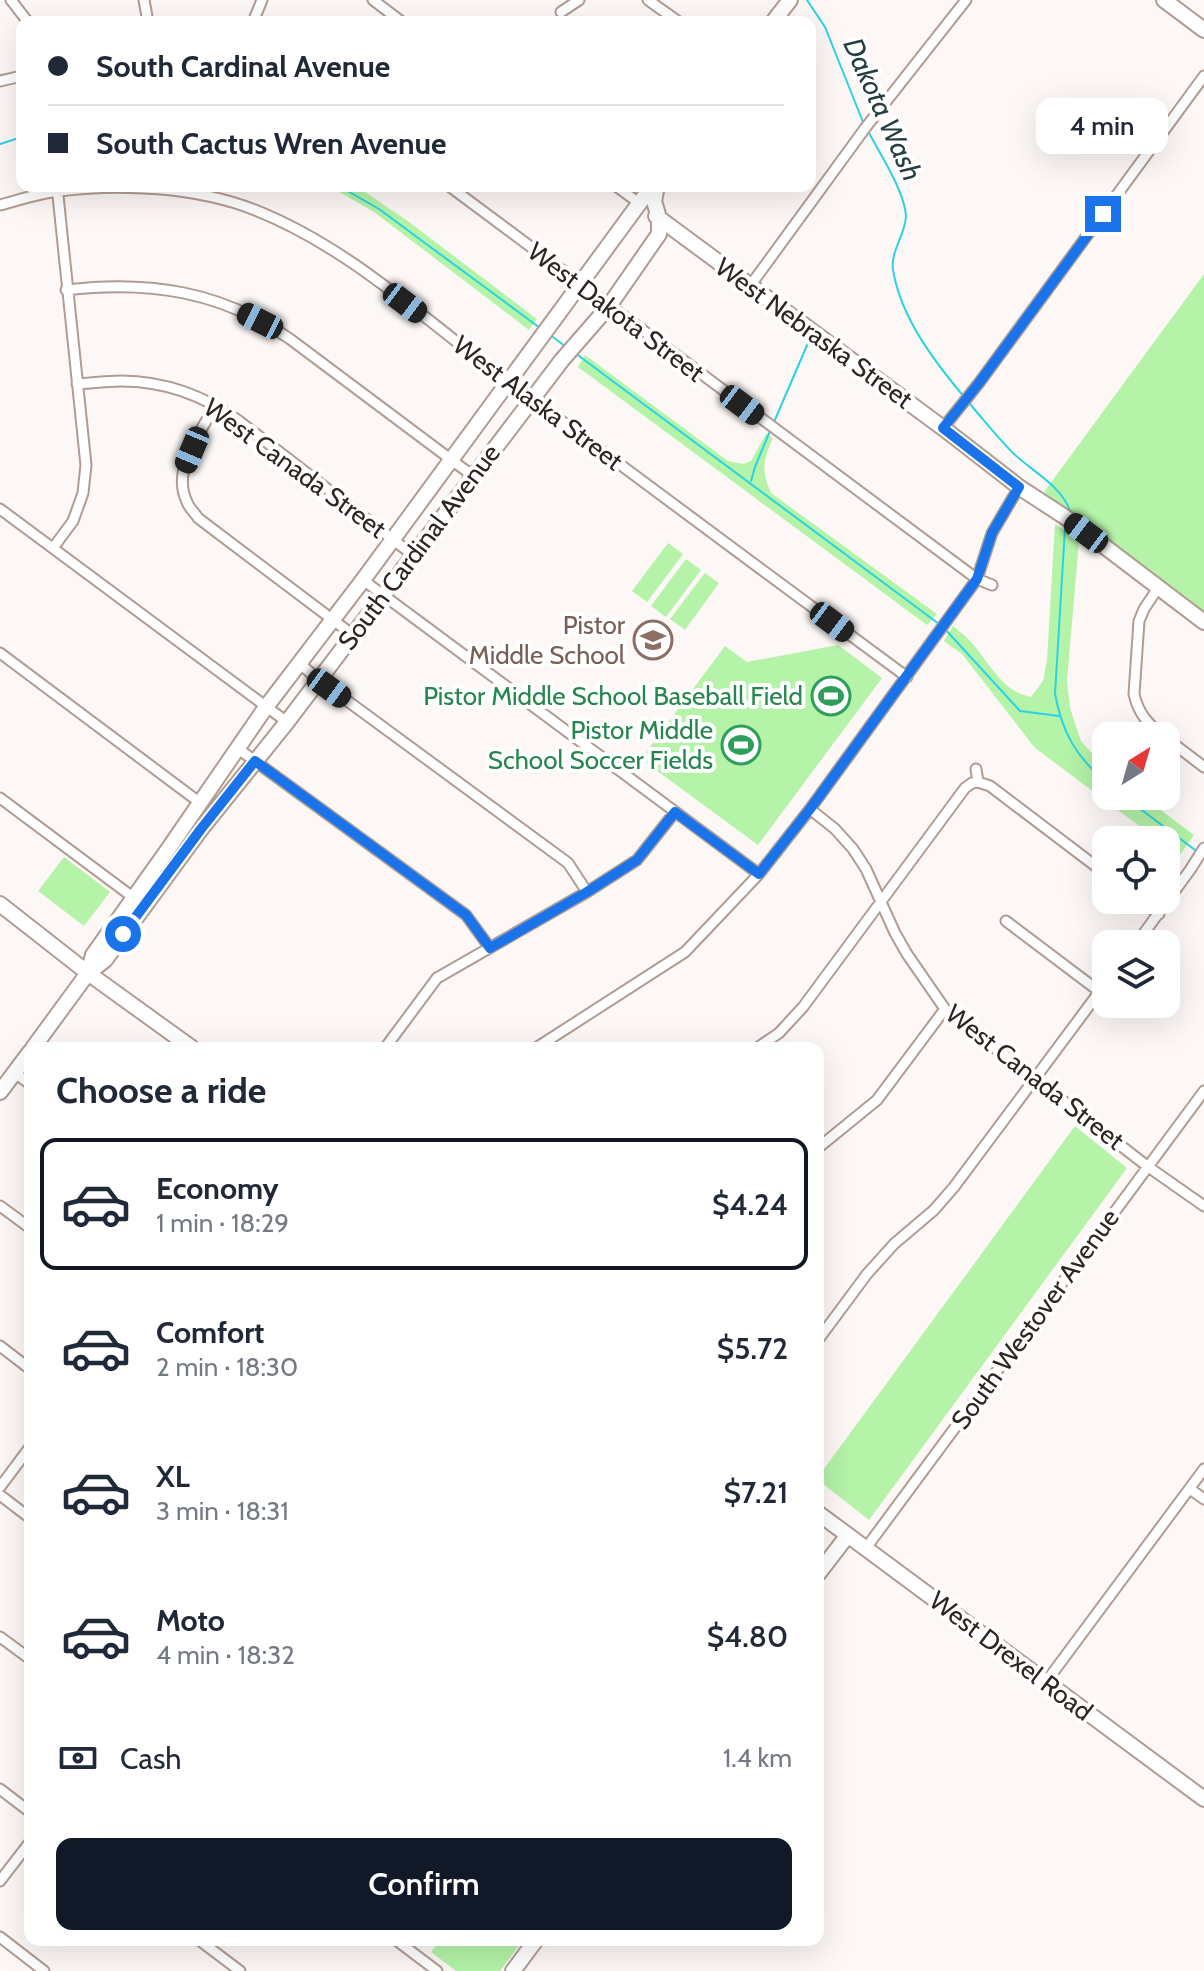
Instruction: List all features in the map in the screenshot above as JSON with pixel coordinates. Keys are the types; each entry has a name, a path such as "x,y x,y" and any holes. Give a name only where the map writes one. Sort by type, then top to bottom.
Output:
{"main road":[{"path":"778,16 790,0"},
{"path":"1164,0 1204,30"},
{"name":"South Cardinal Avenue","path":"88,973 93,955 266,707 649,192"},
{"name":"South Cardinal Avenue","path":"38,1042 88,973 105,960 201,829 287,722 562,360 609,306 659,234 655,192"},
{"name":"West Nebraska Street","path":"639,203 1204,622"},
{"path":"0,904 184,1042"},
{"name":"South Cardinal Avenue","path":"0,1092 24,1061"},
{"name":"West Drexel Road","path":"824,1517 1204,1799"},
{"path":"824,1566 848,1535"},
{"path":"513,1971 532,1946"}],"street":[{"path":"11,0 23,16"},
{"path":"373,0 394,16"},
{"path":"561,12 579,0"},
{"path":"648,0 671,16"},
{"path":"750,286 866,127 966,0"},
{"path":"943,428 1204,76"},
{"name":"West Alaska Street","path":"0,205 44,192"},
{"path":"53,548 73,521 83,493 86,465 57,192"},
{"name":"West Alaska Street","path":"177,192 253,209 308,234 358,266 507,381 907,677"},
{"name":"West Dakota Street","path":"457,192 977,579 992,585"},
{"name":"West Nebraska Street","path":"624,192 639,203"},
{"path":"66,290 121,285 159,288 196,295 244,313 290,339 473,476"},
{"name":"West Canada Street","path":"77,384 122,381 160,385 192,394 232,416 413,555"},
{"path":"215,406 184,467 182,486 187,503 198,518 353,635"},
{"path":"545,1042 685,952 759,874 977,579 992,533 1019,487"},
{"path":"0,509 287,722"},
{"name":"West Canada Street","path":"363,580 759,874"},
{"path":"1146,722 1136,705 1134,694 1139,621 1158,588"},
{"path":"0,653 199,802"},
{"path":"299,663 568,863 587,892"},
{"path":"237,748 466,915 490,948"},
{"path":"1180,749 1204,767"},
{"path":"976,769 978,782"},
{"path":"766,1042 779,1033 803,1007 965,788 972,783 990,786 1092,863"},
{"path":"0,798 134,898"},
{"name":"West Canada Street","path":"810,809 845,839 866,869 895,933 945,1009 1147,1166 1204,1206"},
{"path":"389,1042 437,978 637,860 675,812"},
{"path":"1180,883 1204,848"},
{"path":"1147,930 1159,914"},
{"path":"1006,921 1092,980"},
{"path":"824,1332 867,1274 954,1187 1092,1001"},
{"path":"824,1143 877,1100 945,1009"},
{"path":"15,1073 24,1080"},
{"name":"South Westover Avenue","path":"866,1548 1204,1091"},
{"path":"0,1206 24,1224"},
{"path":"0,1346 24,1364"},
{"path":"0,1487 24,1455"},
{"path":"1046,1682 1204,1469"},
{"path":"1190,1489 1204,1499"},
{"path":"0,1495 24,1513"},
{"path":"0,1637 24,1655"},
{"path":"0,1789 24,1807"},
{"path":"0,1881 24,1850"},
{"path":"0,1937 44,1971"},
{"path":"207,1946 240,1971"},
{"path":"404,1946 437,1971"}],"green space":[{"path":"339,192 368,194 537,319 529,330 374,212"},
{"path":"1204,274 1204,615 1044,492"},
{"path":"585,355 728,461 743,464 751,461 766,434 773,438 764,465 771,493 937,614 927,625 578,367"},
{"path":"1055,524 1079,541 1067,681 1070,708 1081,741 1092,753 1092,791 1035,748 962,654 944,641 953,626 972,643 1004,683 1031,697 1043,681"},
{"path":"668,543 683,554 647,602 632,591"},
{"path":"686,559 701,570 666,617 651,606"},
{"path":"705,573 719,583 685,630 670,619"},
{"name":"Pistor Middle School Soccer Fields","path":"838,645 882,678 758,845 641,759 725,646 747,662"},
{"path":"1118,810 1161,810 1194,835 1180,855 1180,826 1139,826"},
{"path":"64,857 110,892 84,926 38,891"},
{"path":"1075,1126 1127,1168 869,1520 824,1485 824,1469"},
{"path":"436,1946 519,1946 500,1971 456,1971 431,1952"}],"waterway":[{"name":"Dakota Wash","path":"807,0 825,27 863,122"},
{"name":"Dakota Wash","path":"868,131 905,206 905,222 893,263 903,305 931,354 965,398"},
{"path":"0,144 16,139"},
{"path":"349,192 379,209 540,328"},
{"path":"549,334 566,347"},
{"path":"774,422 811,336"},
{"path":"575,353 939,624"},
{"name":"Dakota Wash","path":"969,403 1012,452 1060,494 1070,511"},
{"path":"751,481 770,431"},
{"name":"Dakota Wash","path":"1068,524 1065,528 1055,694 1072,743 1092,769"},
{"path":"944,628 1020,711 1059,716"},
{"name":"Dakota Wash","path":"1142,810 1199,853"}],"place":[{"name":"Pistor Middle School","path":"653,640"},
{"name":"Pistor Middle School Baseball Field","path":"831,696"},
{"name":"Pistor Middle School Soccer Fields","path":"741,745"}],"route":[{"path":"123,934 255,761 466,915 490,948 637,860 675,812 759,874 977,579 992,533 1019,487 943,428 1103,214"}]}
